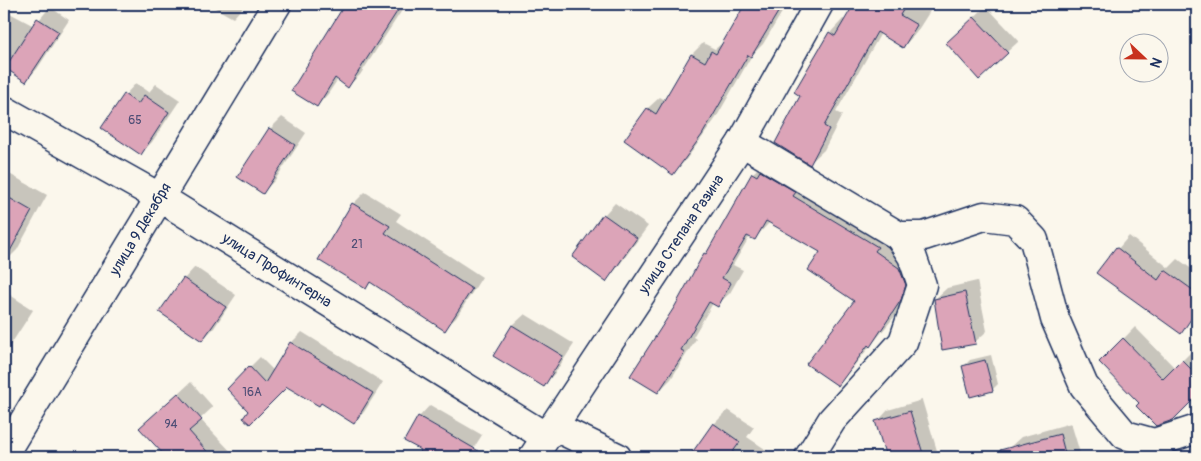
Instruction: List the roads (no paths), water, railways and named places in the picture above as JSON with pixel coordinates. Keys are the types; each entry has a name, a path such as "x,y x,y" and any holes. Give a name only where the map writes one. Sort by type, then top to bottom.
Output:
{"street":[{"name":"улица 9 Декабря","path":"4,454 277,4"},
{"name":"улица Степана Разина","path":"544,440 742,142 819,4"},
{"name":"улица Профинтерна","path":"4,110 159,197 544,440 617,457"},
{"path":"742,142 899,236 912,256 922,285 902,342 832,420 810,457"},
{"path":"899,236 924,236 984,216 1014,220 1034,240 1055,319 1084,386 1125,435 1154,443 1197,429"}]}
